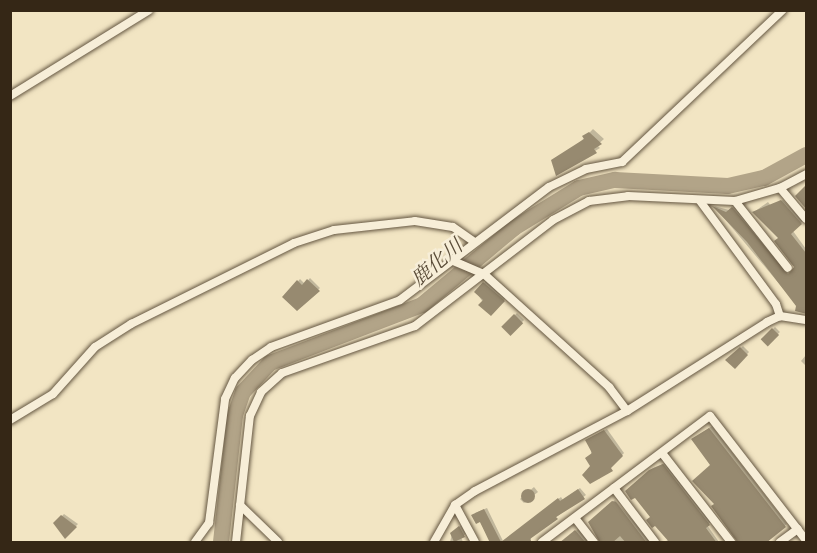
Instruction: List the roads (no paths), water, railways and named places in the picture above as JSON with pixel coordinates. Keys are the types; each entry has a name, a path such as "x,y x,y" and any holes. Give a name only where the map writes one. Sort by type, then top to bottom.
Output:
{"street":[{"path":"10,96 149,10"},
{"path":"195,543 209,524 225,399 235,378 252,360 271,347 310,332 382,310 415,291 453,261 473,241 568,176 622,162 783,10"},
{"path":"236,543 250,416 267,385 289,370 415,326 553,220 589,201 628,196 735,201 780,188 807,174"},
{"path":"780,188 807,219"},
{"path":"700,201 776,304 780,316"},
{"path":"735,201 788,268"},
{"path":"10,420 53,394 95,347 131,324 294,243 334,230 415,221 453,227 473,241"},
{"path":"453,261 484,274 609,387 627,411"},
{"path":"436,541 455,505 627,411 780,316 807,320"},
{"path":"542,543 710,416 807,540"},
{"path":"662,453 731,543"},
{"path":"614,489 655,543"},
{"path":"240,505 278,543"},
{"path":"455,505 475,543"},
{"path":"575,518 594,543"},
{"path":"780,543 798,529"}],"waterway":[{"name":"鹿化川","path":"221,542 235,415 243,392 270,363 422,305 514,228 579,188 615,180 728,186 764,178 806,155"}]}
